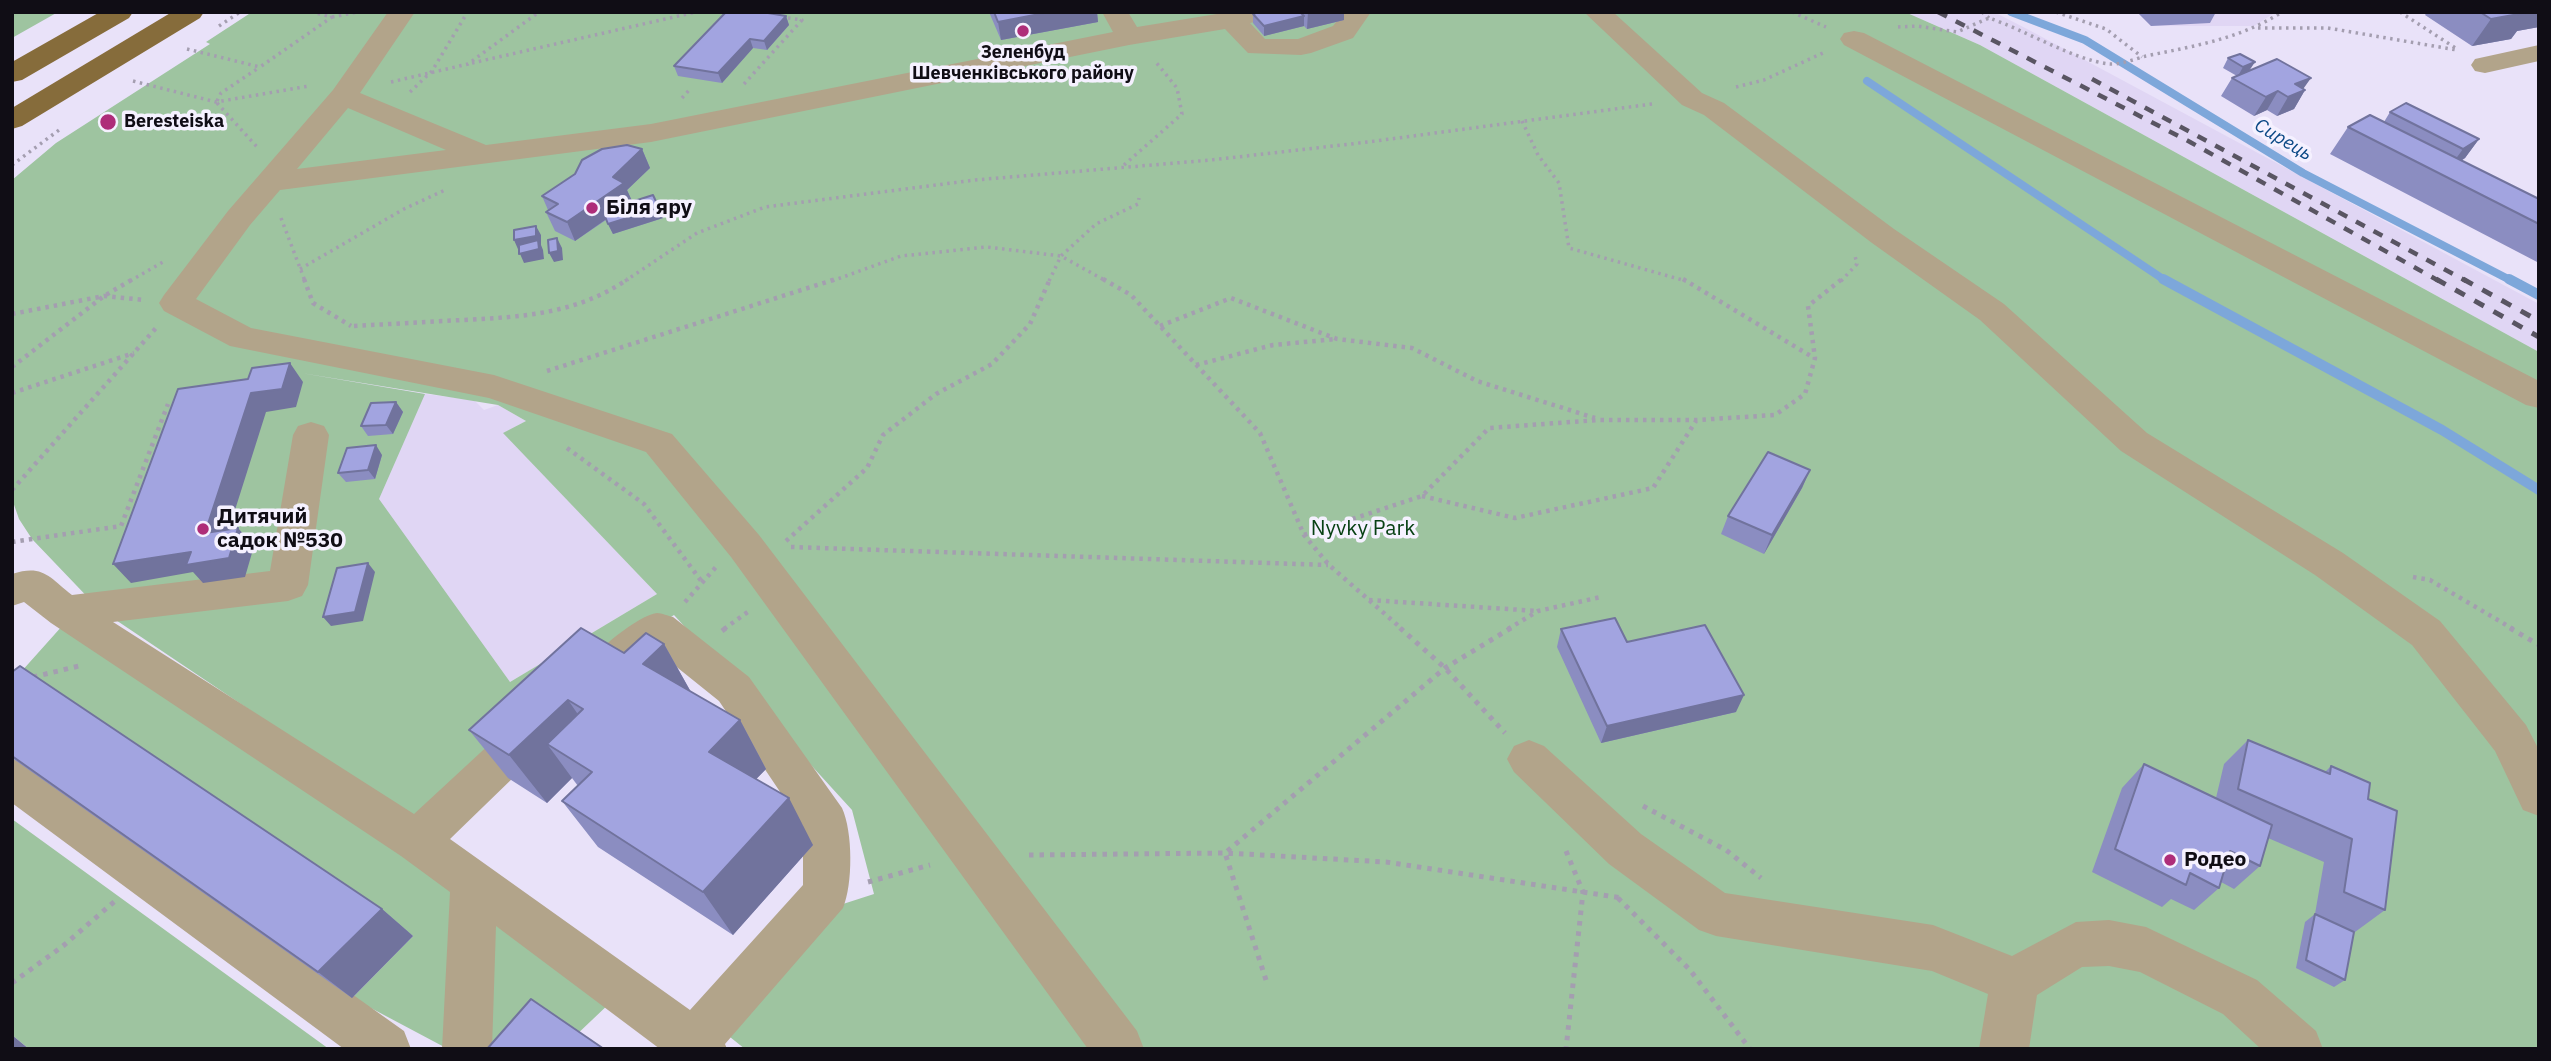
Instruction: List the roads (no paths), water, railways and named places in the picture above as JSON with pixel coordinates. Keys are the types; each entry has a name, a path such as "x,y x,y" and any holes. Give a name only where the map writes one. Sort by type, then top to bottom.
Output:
{"main road":[{"path":"12,74 120,12"},
{"path":"12,120 191,12"},
{"path":"12,128 61,90"}],"lane":[{"path":"402,12 343,96 274,176 176,303 242,338 494,387 659,443 745,546 1119,1049"},
{"path":"274,176 482,154 651,132 711,121 1122,25 1231,20 1259,12"},
{"path":"1231,20 1258,47 1300,47 1343,32 1358,12"},
{"path":"1597,12 1692,99 1714,108 1836,201 1992,312 2134,442 2329,565 2426,633 2511,738 2539,796"},
{"path":"1854,39 2539,396"},
{"path":"2485,65 2539,53"},
{"path":"343,96 482,154 514,177"},
{"path":"65,612 288,585 311,435"},
{"path":"12,590 30,584 65,612 474,880 698,1045 826,893 826,822 734,689 675,642 568,698 417,841"},
{"path":"1529,759 1625,849 1716,914 1933,948 2015,981"},
{"path":"12,778 386,1049"},
{"path":"467,1049 474,880"},
{"path":"2015,981 2076,945 2109,943 2146,950 2240,998 2298,1049"},
{"path":"2004,1049 2015,981"}],"waterway":[{"name":"Сирець","path":"2011,12 2085,40 2303,173 2512,281"},
{"path":"1867,81 2163,279"},
{"path":"2163,279 2442,430 2539,490"},
{"name":"Сирець","path":"2509,279 2539,295"}],"railway":[{"path":"1938,12 2190,142 2439,281"},
{"path":"2092,79 2466,281"},
{"path":"2436,279 2539,337"},
{"path":"2463,279 2539,321"}],"place":[{"name":"Зеленбуд Шевченківського району","path":"1023,31"},
{"name":"Beresteiska","path":"108,122"},
{"name":"Біля яру","path":"592,208"},
{"name":"Дитячий садок №530","path":"203,529"},
{"name":"Родео","path":"2170,860"}],"park label":[{"name":"Nyvky Park","path":"1363,529"}]}
